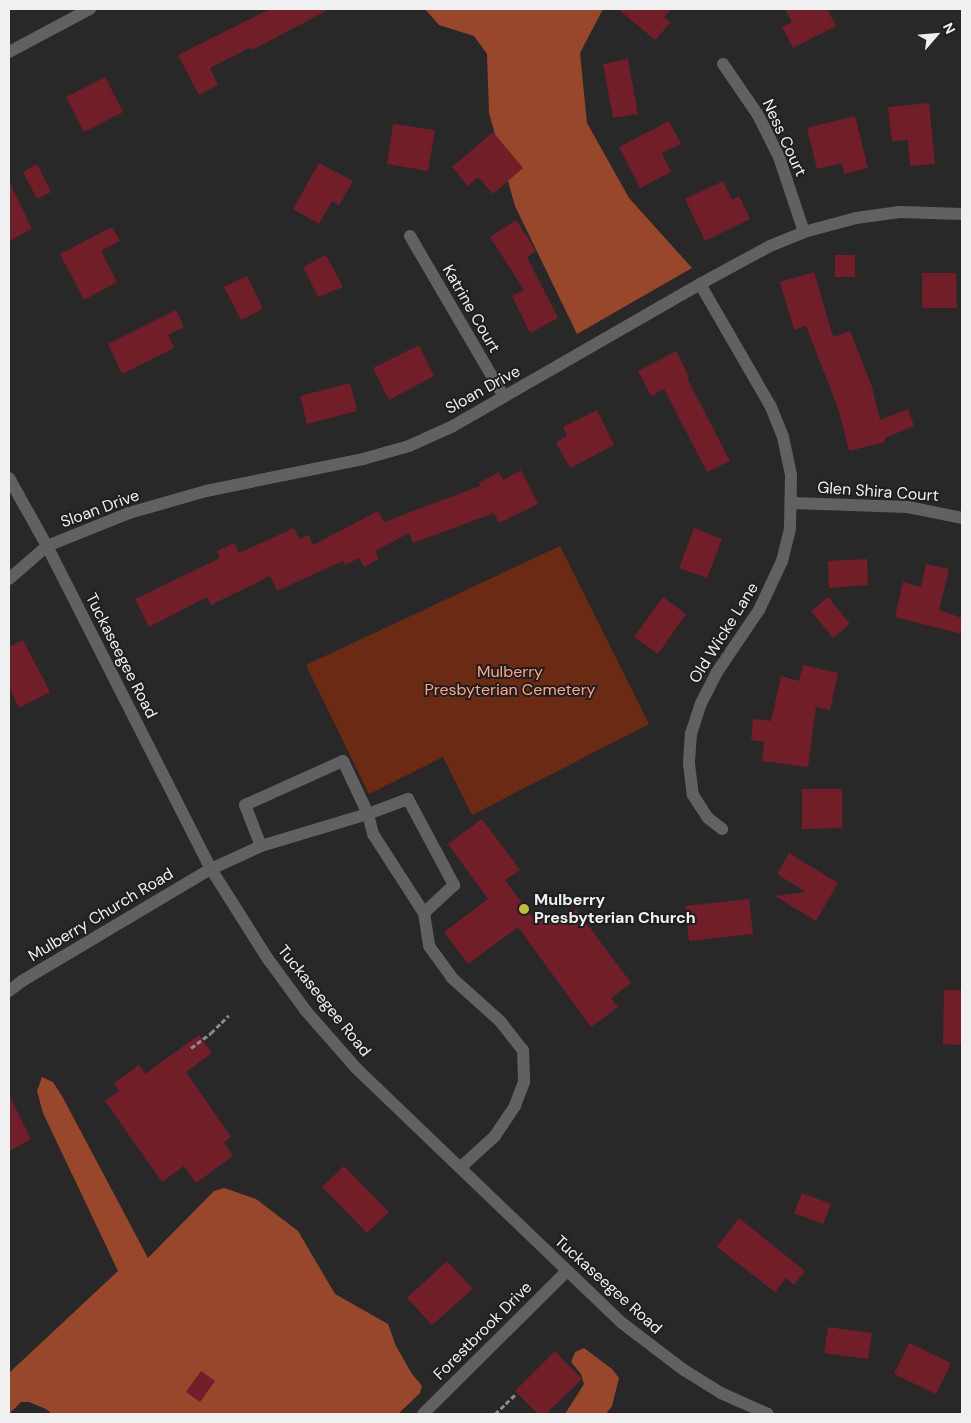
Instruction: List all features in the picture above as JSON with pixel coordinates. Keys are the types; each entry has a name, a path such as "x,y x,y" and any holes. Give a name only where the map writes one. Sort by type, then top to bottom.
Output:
{"street":[{"path":"9,52 90,9"},
{"name":"Ness Court","path":"723,64 758,115 779,157 804,232"},
{"name":"Sloan Drive","path":"9,579 47,546 129,513 198,494 363,459 409,446 453,426 700,284 770,246 804,232 856,218 900,212 962,214"},
{"name":"Katrine Court","path":"410,236 504,397"},
{"name":"Old Wicke Lane","path":"700,284 771,407 783,437 791,476 792,503 790,529 782,562 770,592 717,672 701,703 691,733 689,764 693,795 708,818 722,829"},
{"name":"Tuckaseegee Road","path":"9,478 47,546 211,869 268,959 306,1011 357,1069 622,1323 684,1370 720,1393 768,1414"},
{"name":"Glen Shira Court","path":"792,503 908,507 962,518"},
{"path":"261,846 245,805 343,761 368,814 373,834 424,913 429,946 452,978 500,1021 523,1050 524,1082 515,1106 495,1136 460,1168"},
{"name":"Mulberry Church Road","path":"9,991 22,981 211,869 261,846 368,814 408,799 454,885 424,913"},
{"name":"Forestbrook Drive","path":"423,1414 567,1270"}],"path":[{"path":"191,1048 211,1033 229,1015"},
{"path":"495,1414 515,1395"}],"green space":[{"name":"Mulberry Presbyterian Cemetery","path":"560,546 649,724 472,815 443,757 369,794 306,665"}],"shaded area":[{"path":"425,9 603,9 580,53 587,123 629,198 692,268 577,334 515,206 489,113 487,54 474,36 439,25"},
{"path":"42,1077 53,1082 62,1096 148,1258 214,1191 224,1188 256,1199 298,1231 335,1294 388,1324 396,1346 412,1374 422,1386 420,1393 398,1414 52,1414 46,1409 29,1402 21,1402 9,1414 9,1373 118,1271 43,1113 37,1091"},
{"path":"584,1348 612,1369 619,1378 612,1406 606,1414 565,1414 584,1384 581,1374 571,1362 575,1352"}],"building":[{"path":"270,9 330,9 252,50 251,47 210,68 218,85 199,95 178,55"},
{"path":"618,9 671,9 664,17 671,22 655,40"},
{"path":"785,9 827,9 836,26 793,48 782,27 792,22"},
{"path":"628,59 638,114 613,118 603,64"},
{"path":"105,77 123,112 84,132 66,97"},
{"path":"929,103 935,164 910,166 908,140 892,141 888,107"},
{"path":"855,116 868,168 844,174 842,163 817,169 807,128"},
{"path":"669,121 681,144 662,153 671,172 640,188 619,147"},
{"path":"393,124 435,130 428,171 387,164"},
{"path":"493,132 523,168 493,194 478,177 468,186 452,167"},
{"path":"319,163 353,181 339,206 332,201 319,224 293,209"},
{"path":"37,164 51,192 37,199 23,172"},
{"path":"9,181 32,229 9,241"},
{"path":"723,181 732,200 739,196 750,219 705,241 685,199"},
{"path":"516,220 536,251 527,257 558,318 530,333 512,296 524,290 490,237"},
{"path":"112,227 120,241 101,251 117,282 84,300 60,254"},
{"path":"326,255 343,287 318,297 303,267"},
{"path":"835,255 855,255 855,277 835,277"},
{"path":"814,272 833,337 850,331 872,387 880,420 908,409 914,426 885,438 885,442 849,451 838,408 806,326 794,330 780,282"},
{"path":"922,273 956,273 957,308 922,308"},
{"path":"247,276 263,309 241,320 224,287"},
{"path":"176,310 184,327 168,335 174,348 122,374 108,344"},
{"path":"419,345 434,376 389,400 373,368"},
{"path":"676,351 689,377 687,378 730,461 707,472 664,389 651,396 638,371"},
{"path":"350,383 357,411 307,424 300,396"},
{"path":"597,410 614,445 570,468 556,442 567,436 563,427"},
{"path":"521,470 538,504 499,523 494,513 413,543 409,533 375,551 379,559 364,567 359,558 345,565 343,561 277,591 270,576 211,605 207,597 149,627 135,599 220,558 217,551 234,543 239,553 294,528 299,539 309,535 313,545 378,511 384,522 480,486 479,483 499,472 503,480"},
{"path":"694,528 722,539 707,578 679,568"},
{"path":"867,559 868,585 829,588 828,561"},
{"path":"926,564 949,569 939,610 962,618 962,634 895,617 903,582 921,587"},
{"path":"663,597 686,614 658,654 634,637"},
{"path":"828,597 850,624 833,638 811,611"},
{"path":"23,640 50,692 19,708 9,687 9,647"},
{"path":"803,665 838,673 830,710 816,707 808,767 762,761 764,742 751,740 753,719 771,721 781,676 799,681"},
{"path":"802,789 842,789 842,828 802,829"},
{"path":"482,819 520,870 505,880 537,923 547,915 554,925 576,909 631,983 611,998 618,1007 591,1027 518,927 468,964 444,932 488,899 448,844"},
{"path":"789,853 838,883 816,921 775,896 806,892 777,874"},
{"path":"749,899 753,934 689,941 685,906"},
{"path":"944,990 962,990 962,1045 943,1044"},
{"path":"199,1035 212,1053 186,1072 231,1137 224,1142 233,1156 196,1183 184,1166 162,1182 105,1101 119,1091 114,1083 139,1065 145,1074"},
{"path":"9,1095 31,1139 9,1151"},
{"path":"344,1166 389,1212 367,1233 322,1187"},
{"path":"802,1193 831,1204 823,1224 794,1213"},
{"path":"739,1218 805,1271 794,1285 786,1278 775,1292 717,1247"},
{"path":"447,1261 473,1289 432,1325 407,1298"},
{"path":"828,1327 872,1333 868,1359 824,1353"},
{"path":"909,1343 951,1363 936,1394 894,1374"},
{"path":"555,1351 582,1379 546,1414 538,1414 515,1391"},
{"path":"201,1371 215,1381 200,1402 186,1392"}],"place":[{"name":"Mulberry Presbyterian Church","path":"524,909"}]}
